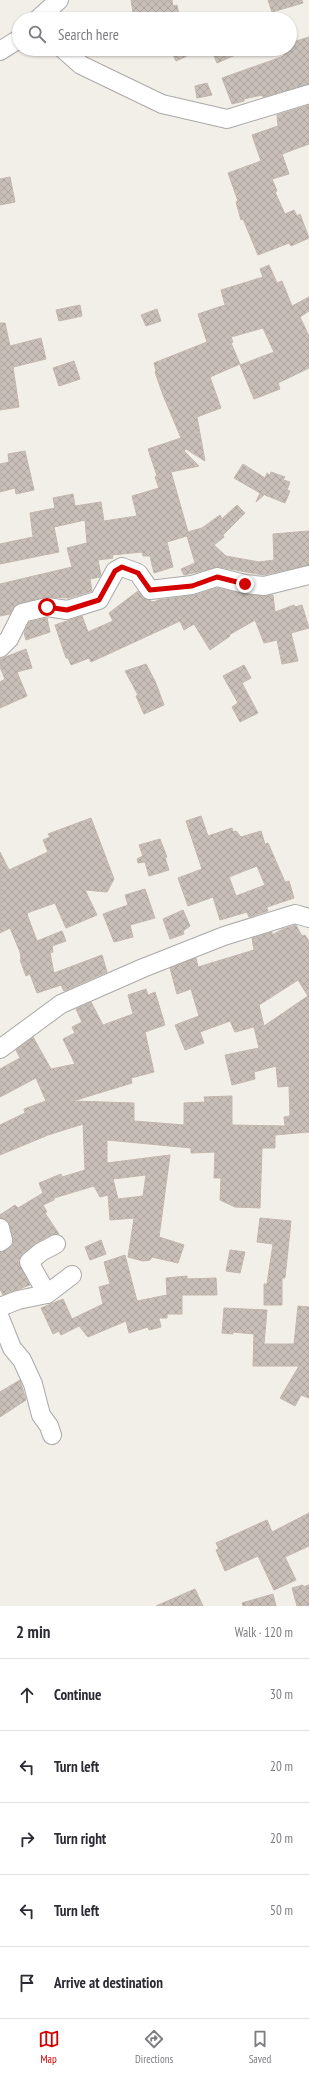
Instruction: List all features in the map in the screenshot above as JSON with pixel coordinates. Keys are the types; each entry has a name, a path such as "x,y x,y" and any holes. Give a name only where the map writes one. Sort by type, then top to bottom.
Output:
{"street":[{"path":"46,12 59,0"},
{"path":"0,51 12,43"},
{"path":"71,56 81,65 128,89 162,104 227,119 309,94"},
{"path":"0,648 10,639 22,612 47,607 67,610 99,600 115,571 122,567 138,573 150,590 192,586 217,577 245,584 264,586 309,575"},
{"path":"0,1049 61,1004 143,968 224,936 295,914 309,918"},
{"path":"0,1228 3,1240 0,1242"},
{"path":"47,1294 29,1262 41,1252 56,1244"},
{"path":"0,1307 18,1300 47,1294 72,1275"},
{"path":"0,1318 12,1348 22,1360 33,1384 41,1415 49,1426 52,1435"}],"building":[{"path":"131,0 172,0 173,6 177,5 178,12 133,12"},
{"path":"268,0 302,0 303,3 272,12"},
{"path":"309,37 309,84 263,97 262,95 244,99 244,101 232,104 222,78 284,56 297,56 297,41"},
{"path":"174,56 187,56 176,61"},
{"path":"214,56 233,56 217,63"},
{"path":"207,83 212,95 197,98 195,86"},
{"path":"309,105 309,144 282,154 289,174 272,179 277,191 275,192 285,214 294,210 297,216 300,214 309,238 291,246 289,243 258,255 243,219 241,220 236,202 238,201 228,173 261,161 252,135 278,126 277,115"},
{"path":"10,177 15,202 0,205 0,179"},
{"path":"269,265 277,283 282,281 292,306 309,297 309,311 300,317 309,336 309,368 278,383 280,389 254,399 240,365 274,352 263,328 231,337 233,342 231,343 240,364 210,377 221,408 197,417 205,461 186,449 184,451 199,466 171,472 188,532 202,528 220,515 222,519 237,505 245,513 223,535 224,537 214,545 226,556 259,562 274,560 273,534 309,531 309,565 263,575 219,567 184,575 181,569 195,563 187,536 167,542 173,567 154,573 150,556 143,556 142,552 112,555 113,558 98,560 101,575 100,577 90,579 92,591 69,598 45,597 20,603 15,605 10,614 0,616 0,584 72,567 67,548 87,543 85,520 54,527 59,552 0,564 0,544 33,537 30,513 55,508 53,498 73,494 75,506 101,502 104,521 137,516 132,496 159,488 155,477 157,476 148,449 181,438 163,395 155,372 154,363 207,342 198,314 225,305 221,290 263,277 260,269"},
{"path":"80,305 82,316 59,321 56,310"},
{"path":"157,309 161,321 146,326 141,315"},
{"path":"0,323 5,323 10,346 41,338 46,359 13,367 19,407 0,410"},
{"path":"74,361 80,379 59,386 53,368"},
{"path":"25,451 34,490 16,494 15,488 0,492 0,464 9,462 8,454"},
{"path":"243,464 265,478 267,473 270,475 271,472 285,477 283,480 290,482 287,490 290,491 285,503 265,494 256,502 260,493 234,478"},
{"path":"217,588 244,594 263,596 273,595 275,612 294,605 295,607 302,605 309,628 291,633 298,661 282,664 277,640 264,643 255,620 229,635 230,636 210,650 194,624 184,630 180,621 91,662 89,658 71,665 68,658 66,658 55,625 82,616 88,632 113,621 109,613 138,591 145,599 154,602 158,600 195,595"},
{"path":"47,618 50,632 26,640 24,633 29,622"},
{"path":"26,649 32,668 17,672 27,696 0,708 0,682 5,679 0,667 0,659"},
{"path":"146,664 155,681 164,705 144,714 136,696 138,695 125,671"},
{"path":"244,665 251,678 242,683 258,713 240,722 232,707 238,703 223,676"},
{"path":"201,816 208,836 232,828 233,832 236,831 241,837 261,831 265,844 268,843 285,882 289,881 294,898 267,907 268,911 249,917 247,912 220,920 213,897 188,906 178,878 202,869 186,821","holes":["257,866 265,885 236,896 229,877"]},
{"path":"91,818 114,879 107,892 85,890 97,915 66,928 55,903 27,913 37,941 62,931 66,941 52,946 53,952 50,953 54,973 102,955 107,972 64,991 61,985 37,993 30,974 26,976 20,960 20,952 10,928 0,933 0,852 9,870 48,852 43,840 50,837 48,834"},
{"path":"160,839 167,857 165,858 169,870 149,876 145,862 138,863 137,859 143,856 139,845"},
{"path":"145,889 155,918 130,925 133,937 114,942 103,914 128,905 125,895"},
{"path":"183,910 190,926 183,931 184,934 170,939 163,919"},
{"path":"296,925 302,936 305,935 309,941 309,1132 275,1135 275,1148 262,1148 260,1208 235,1207 220,1200 221,1178 214,1178 215,1152 191,1153 191,1148 107,1140 107,1163 170,1155 159,1237 184,1245 178,1263 152,1257 150,1260 143,1261 128,1257 134,1218 110,1220 108,1195 100,1197 94,1186 54,1198 54,1200 43,1205 47,1212 45,1213 59,1234 51,1235 36,1243 22,1254 18,1261 30,1285 3,1295 0,1289 0,1252 9,1248 13,1243 13,1238 8,1221 0,1218 0,1215 15,1205 18,1208 43,1193 39,1183 61,1174 62,1177 85,1170 83,1124 48,1135 0,1155 0,1125 25,1113 24,1109 46,1101 36,1078 0,1097 0,1069 20,1058 16,1050 33,1037 51,1069 75,1064 63,1039 75,1033 72,1027 82,1022 76,1009 91,1002 103,1025 133,1014 128,995 146,989 148,995 155,992 165,1025 145,1032 154,1072 131,1078 132,1083 73,1101 134,1103 134,1121 184,1125 184,1103 205,1102 204,1097 232,1096 232,1125 285,1126 284,1117 290,1116 289,1086 278,1087 276,1066 254,1072 255,1079 232,1085 225,1055 259,1048 254,1027 235,1032 230,1021 200,1032 204,1043 185,1050 175,1025 199,1016 191,989 177,994 170,968 196,958 198,967 254,950 252,938 272,932 272,935 283,929","holes":["298,980 308,996 264,1026 259,1005","146,1175 143,1196 118,1199 113,1179"]},
{"path":"260,1218 291,1221 285,1278 282,1278 282,1305 264,1305 264,1284 267,1284 273,1244 257,1242"},
{"path":"101,1240 106,1254 90,1260 85,1247"},
{"path":"230,1250 245,1252 240,1273 226,1271"},
{"path":"125,1255 137,1301 167,1295 166,1278 187,1276 187,1279 216,1278 217,1295 182,1295 182,1314 167,1314 167,1318 159,1318 161,1327 149,1330 148,1327 129,1333 126,1321 88,1337 79,1326 61,1335 59,1331 53,1334 41,1308 63,1299 72,1319 103,1304 99,1287 110,1284 104,1262"},
{"path":"298,1306 309,1307 309,1398 301,1395 295,1406 280,1398 299,1366 253,1366 254,1334 233,1332 233,1334 222,1333 224,1308 267,1310 264,1344 294,1344"},
{"path":"20,1380 26,1400 0,1417 0,1392"},
{"path":"309,1513 309,1546 285,1557 296,1580 274,1590 258,1556 225,1571 216,1550 219,1549 216,1543 267,1520 272,1532"},
{"path":"303,1585 303,1587 309,1585 309,1606 297,1606 292,1588"},
{"path":"195,1589 203,1606 156,1606"},
{"path":"273,1594 276,1606 243,1606 242,1603"}],"route":[{"path":"47,607 67,610 88,605 99,600 115,571 122,567 138,573 150,590 176,586 192,586 217,577 245,584"}]}
